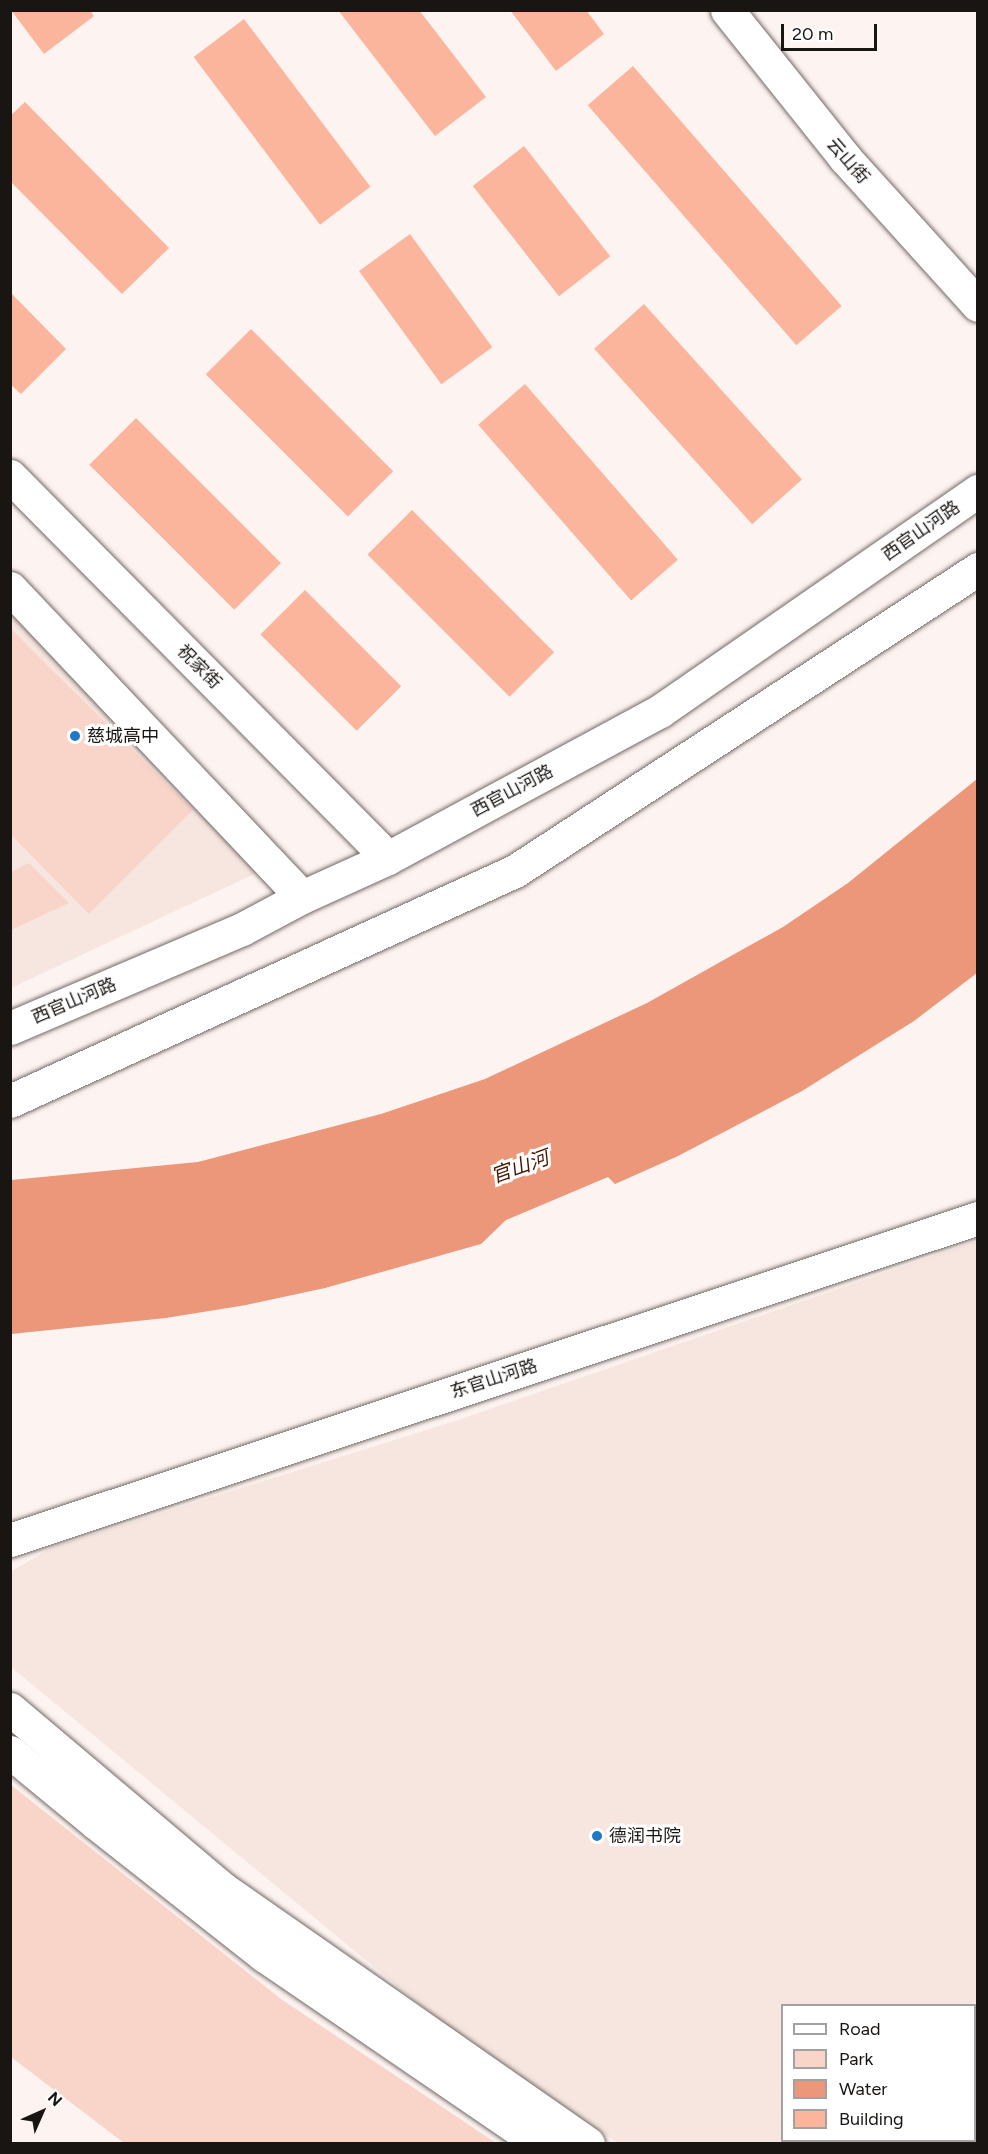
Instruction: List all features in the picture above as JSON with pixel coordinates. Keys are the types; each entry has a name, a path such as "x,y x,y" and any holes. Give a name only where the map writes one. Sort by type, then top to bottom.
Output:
{"street":[{"name":"云山街","path":"727,10 845,158 978,305"},
{"name":"祝家街","path":"10,476 388,858"},
{"name":"西官山河路","path":"10,1028 242,929 302,897 388,858 660,711 978,491"},
{"path":"10,1101 515,871 978,569"},
{"path":"10,588 302,897"},
{"name":"东官山河路","path":"10,1540 978,1218"},
{"path":"10,1709 223,1889 588,2144"},
{"path":"10,1752 265,1956 541,2144"}],"shaded area":[{"name":"慈城高中","path":"10,603 267,868 11,988 10,988"},
{"name":"德润书院","path":"977,1241 977,2143 618,2143 448,2028 11,1667 10,1572 53,1547 458,1420"}],"green space":[{"path":"12,630 193,810 89,914 11,835"},
{"path":"29,863 69,903 11,930 11,872"},
{"path":"11,1785 281,1999 496,2143 124,2143 11,2057"}],"water":[{"name":"官山河","path":"977,779 977,973 914,1021 802,1091 678,1156 615,1184 608,1177 506,1220 481,1244 325,1288 246,1305 166,1318 11,1334 11,1180 198,1162 381,1114 485,1079 647,1003 783,927 848,883"}],"building":[{"path":"11,10 90,10 94,16 44,54"},
{"path":"338,10 419,10 486,97 435,136"},
{"path":"510,10 586,10 604,34 556,71"},
{"path":"244,19 370,187 320,225 194,57"},
{"path":"633,66 842,306 796,345 588,105"},
{"path":"25,102 169,248 122,294 10,181 10,116"},
{"path":"524,146 610,256 559,296 473,186"},
{"path":"410,234 492,347 441,384 359,271"},
{"path":"10,292 66,349 21,394 10,384"},
{"path":"644,304 802,479 752,524 594,349"},
{"path":"251,329 393,471 348,516 206,374"},
{"path":"525,384 678,560 631,601 478,425"},
{"path":"136,418 281,563 234,610 89,465"},
{"path":"412,510 554,652 510,697 367,555"},
{"path":"305,590 401,686 357,731 260,635"}],"place":[{"name":"慈城高中","path":"75,736"},
{"name":"德润书院","path":"597,1836"}]}
